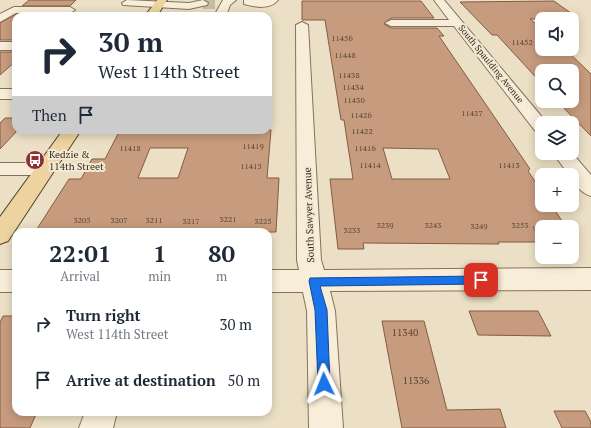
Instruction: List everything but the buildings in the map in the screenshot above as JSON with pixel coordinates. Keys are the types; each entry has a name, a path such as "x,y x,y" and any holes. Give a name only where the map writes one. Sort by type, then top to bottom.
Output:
{"main road":[{"path":"0,235 69,134"}],"street":[{"path":"0,19 28,0"},
{"path":"249,0 248,2 253,3 269,3 273,0"},
{"name":"South Spaulding Avenue","path":"439,0 535,119"},
{"path":"116,11 129,2 156,9"},
{"path":"221,12 225,2"},
{"path":"142,12 202,3"},
{"path":"185,12 189,6"},
{"path":"14,10 70,10"},
{"path":"391,23 458,23"},
{"name":"South Sawyer Avenue","path":"302,25 309,260 321,310 326,428"},
{"path":"0,46 12,46"},
{"path":"0,94 12,94"},
{"path":"568,160 591,189"},
{"path":"0,169 45,169"},
{"path":"272,281 591,279"},
{"path":"0,281 12,281"},
{"path":"96,428 100,416"}],"tunnel":[{"path":"203,3 217,3"}],"place":[{"name":"Kedzie & 114th Street","path":"35,160"}],"route":[{"path":"324,384 321,310 314,281 481,280"}]}
